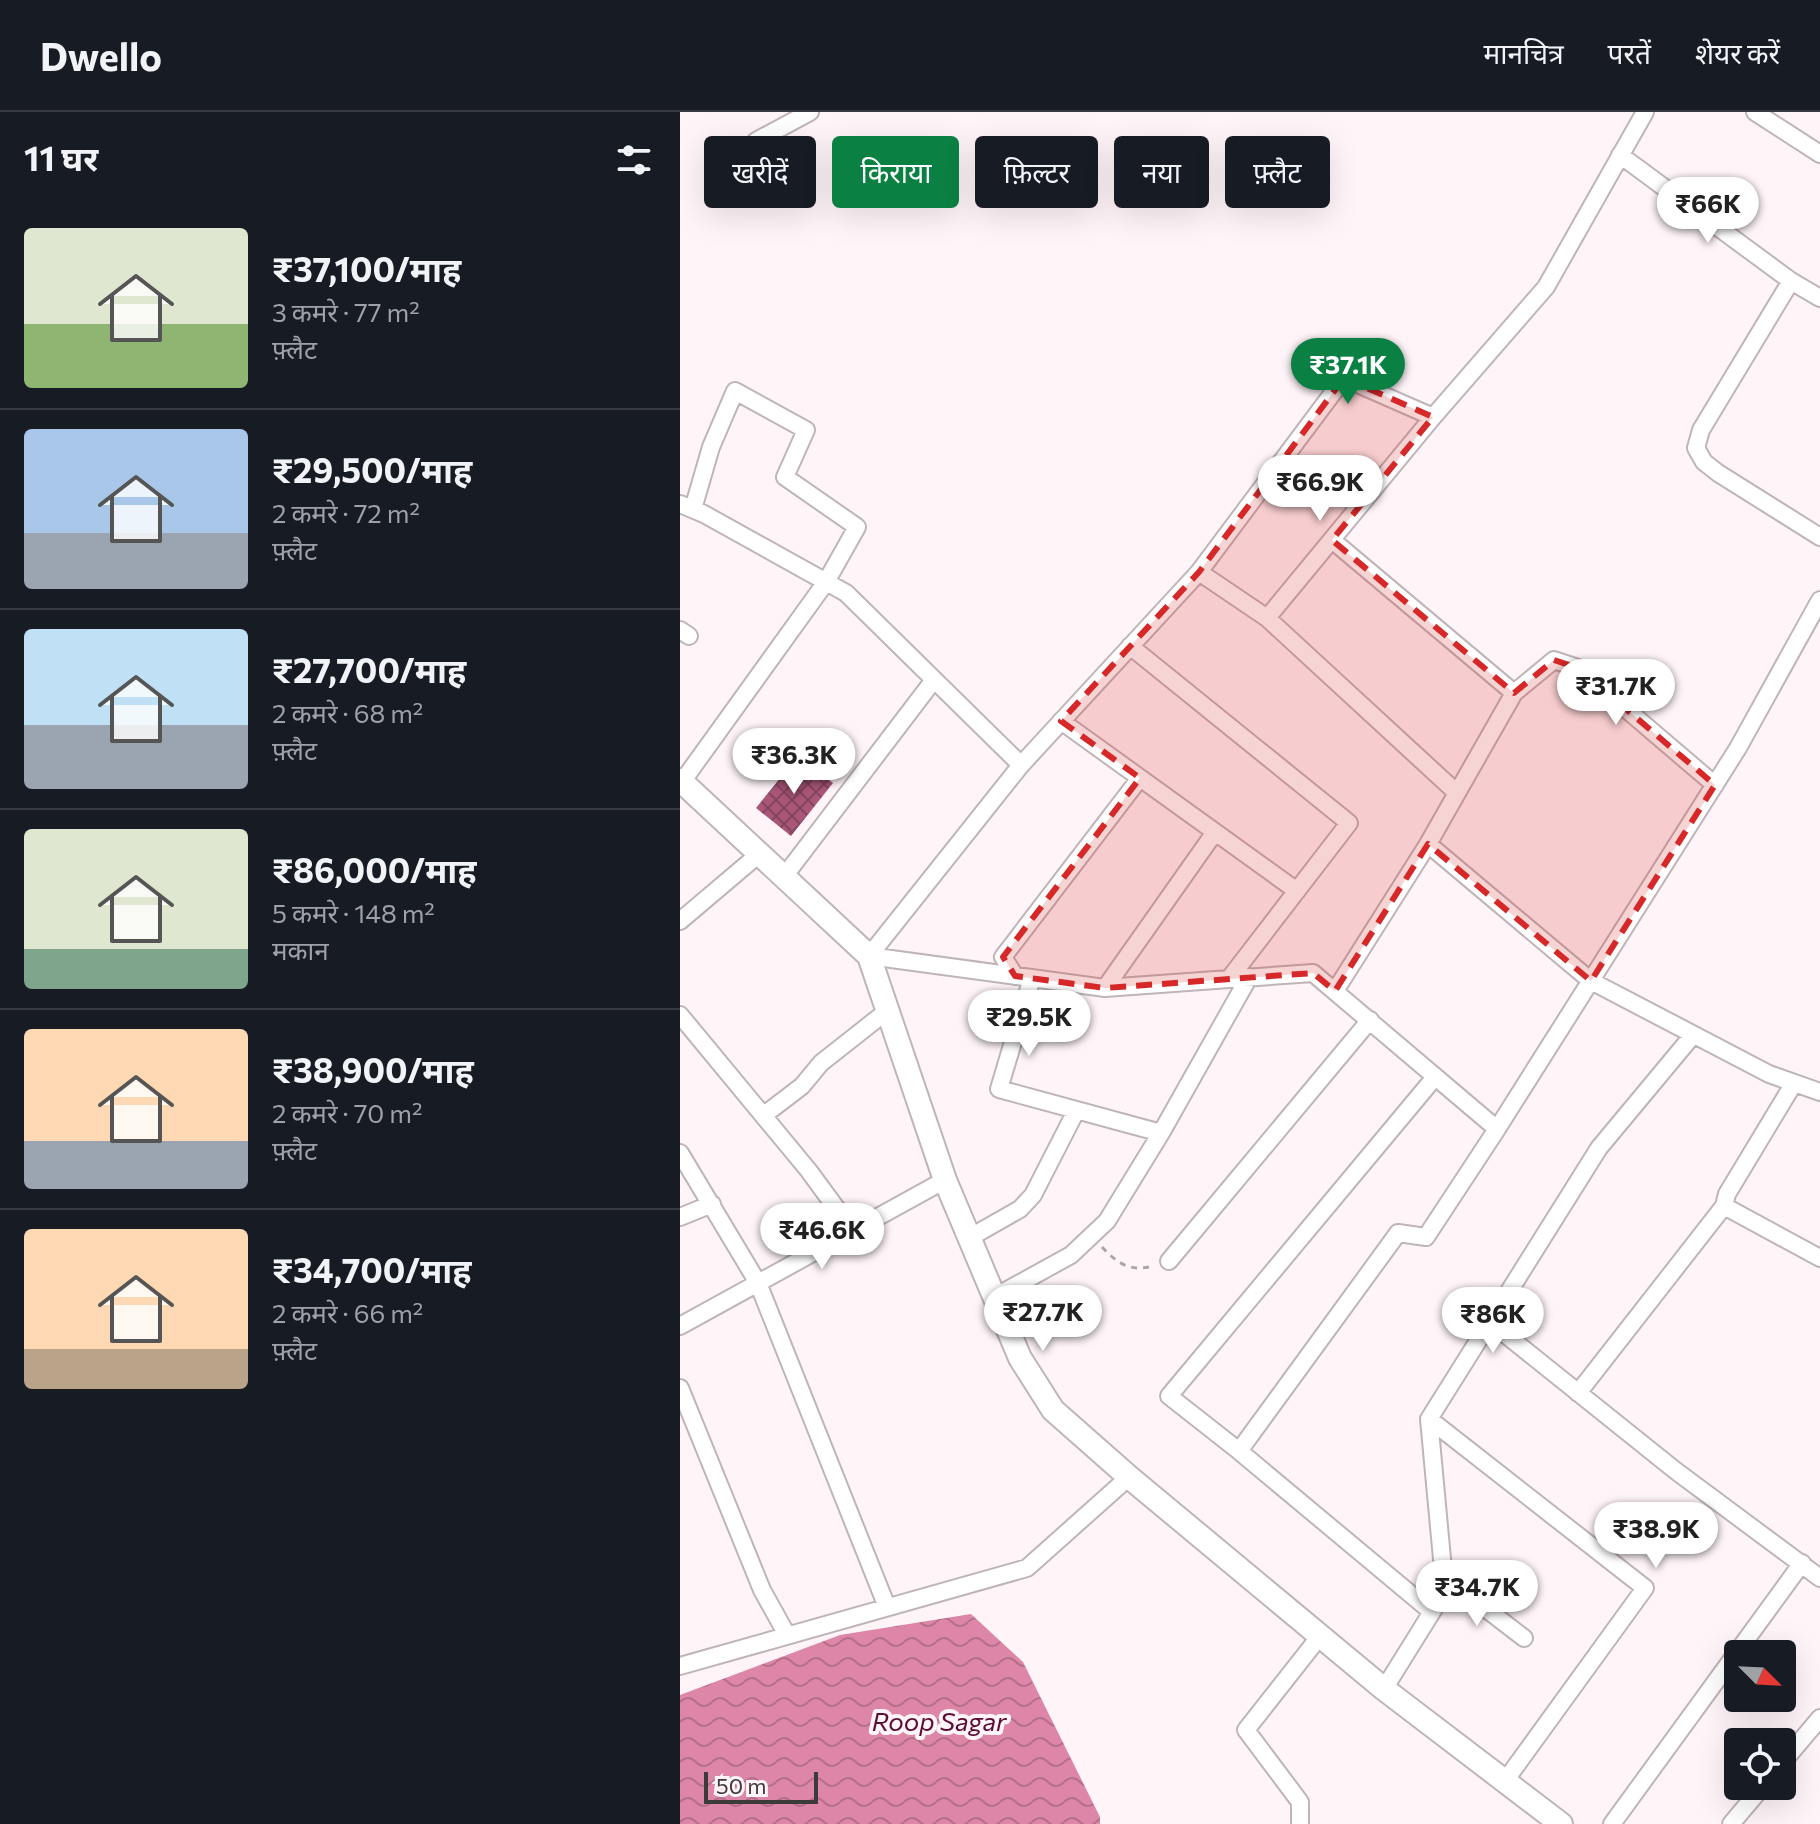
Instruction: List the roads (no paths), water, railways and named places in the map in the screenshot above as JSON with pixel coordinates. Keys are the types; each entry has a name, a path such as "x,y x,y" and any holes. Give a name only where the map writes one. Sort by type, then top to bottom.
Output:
{"street":[{"path":"765,136 810,112"},
{"path":"1267,618 1433,417 1546,287 1645,112"},
{"path":"1755,112 1820,154"},
{"path":"1620,155 1791,281 1820,298"},
{"path":"1791,281 1701,430 1696,448 1704,462 1718,473 1820,537"},
{"path":"869,956 1021,765 1199,572 1344,378 1433,417"},
{"path":"1021,765 846,593 826,582 686,506 735,391 806,430 785,477 857,527 826,582 681,781 869,956 945,1180 1020,1358 1053,1410 1384,1689 1561,1824"},
{"path":"1332,540 1514,693"},
{"path":"1199,572 1267,618 1457,793"},
{"path":"1239,1451 1398,1233 1426,1237 1738,748 1820,600"},
{"path":"1130,646 1349,823 1229,979"},
{"path":"1335,991 1428,844 1514,693 1554,660 1578,668 1715,785"},
{"path":"783,878 933,681"},
{"path":"1061,721 1297,891"},
{"path":"1015,976 1003,957 1140,778"},
{"path":"1105,988 1215,832"},
{"path":"1428,844 1591,981 1769,1074 1820,1092"},
{"path":"680,921 758,855"},
{"path":"869,956 1105,988 1313,973 1497,1129"},
{"path":"993,1298 1071,1255 1107,1221 1161,1133 1249,977"},
{"path":"1032,978 999,1089 1161,1133"},
{"path":"764,1115 802,1086 821,1063 887,1011"},
{"path":"680,1015 809,1171 853,1231"},
{"path":"1169,1261 1370,1020"},
{"path":"1384,1689 1445,1591 1429,1419 1599,1148 1693,1035"},
{"path":"1432,1612 1169,1396 1435,1077"},
{"path":"1578,1393 1724,1206 1727,1194 1794,1083"},
{"path":"969,1238 1020,1209 1033,1195 1076,1111"},
{"path":"680,1153 758,1283 887,1607"},
{"path":"680,1326 945,1180"},
{"path":"680,1217 712,1204"},
{"path":"1724,1206 1820,1258"},
{"path":"1490,1322 1676,1471 1820,1578"},
{"path":"680,1388 762,1590 787,1635"},
{"path":"1429,1419 1645,1588 1505,1781"},
{"path":"680,1666 1027,1568 1129,1477"},
{"path":"1612,1824 1802,1563"},
{"path":"1445,1591 1485,1608 1524,1638"},
{"path":"1300,1824 1300,1802 1246,1730 1320,1636"},
{"path":"1796,1746 1820,1718"},
{"path":"1731,1824 1751,1800"}],"water":[{"name":"Roop Sagar","path":"971,1614 1023,1662 1100,1817 1100,1824 680,1824 680,1695 840,1635"}]}
